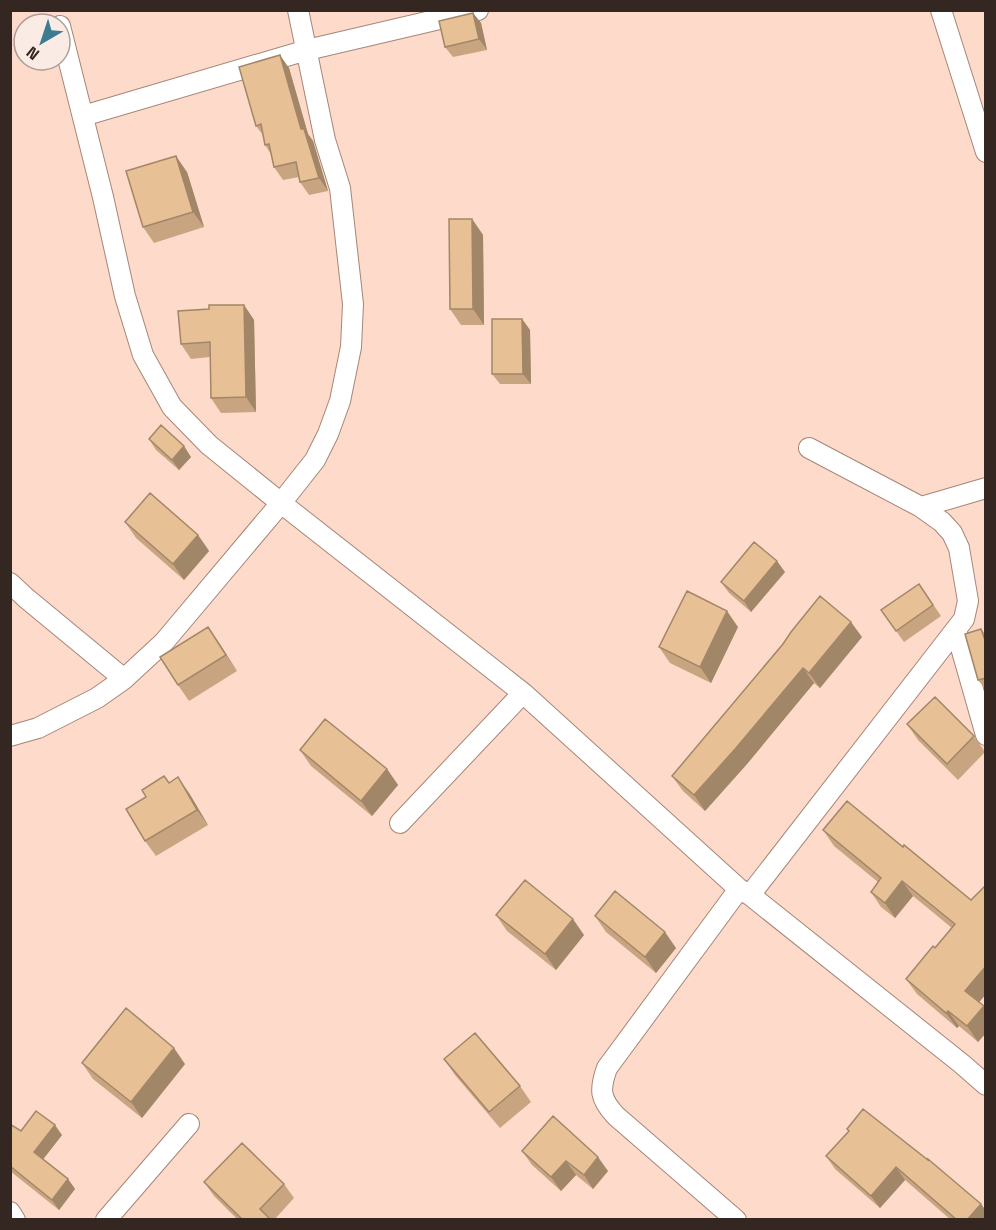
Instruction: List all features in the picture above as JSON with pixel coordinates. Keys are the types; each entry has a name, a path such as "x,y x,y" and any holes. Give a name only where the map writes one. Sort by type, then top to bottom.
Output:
{"street":[{"path":"10,736 38,728 97,698 124,679 164,642 315,460 328,434 340,401 351,347 353,304 340,188 325,140 298,10"},
{"path":"82,116 307,50 478,10"},
{"path":"941,10 986,152"},
{"path":"71,72 125,296 143,355 172,407 209,445 524,693 744,892 986,1085"},
{"path":"736,1220 606,1105 602,1093 607,1068 744,892 964,620 968,601 959,548 952,534 942,522 921,507 809,448"},
{"path":"921,507 986,488"},
{"path":"10,583 124,679"},
{"path":"956,630 986,735"},
{"path":"400,823 524,693"},
{"path":"106,1220 189,1124"},
{"path":"10,1212 15,1220"}],"building":[{"path":"473,13 479,39 445,47 439,21"},
{"path":"280,55 301,129 304,129 319,178 300,182 296,162 274,167 269,144 265,145 261,124 256,126 239,67"},
{"path":"176,156 193,212 143,227 126,171"},
{"path":"449,219 472,219 473,309 450,309"},
{"path":"209,305 244,305 246,397 211,398 210,342 181,344 178,311 209,309"},
{"path":"492,319 522,319 523,374 492,374"},
{"path":"161,425 184,446 172,460 149,439"},
{"path":"150,493 198,535 173,564 125,522"},
{"path":"754,542 777,561 744,601 721,582"},
{"path":"919,584 933,605 896,631 881,610"},
{"path":"687,591 727,611 700,667 659,647"},
{"path":"820,596 851,622 809,673 803,668 694,795 672,776 783,644"},
{"path":"208,627 226,655 178,685 160,657"},
{"path":"981,629 986,643 986,678 978,680 965,634"},
{"path":"935,697 974,736 947,764 907,724"},
{"path":"325,719 387,769 361,801 300,750"},
{"path":"164,776 169,783 178,777 197,810 145,841 126,809 146,797 142,790"},
{"path":"847,801 971,900 986,885 986,966 965,991 984,1006 967,1026 948,1011 946,1013 906,979 955,924 902,881 885,903 871,892 881,878 823,830"},
{"path":"525,880 573,919 545,954 496,915"},
{"path":"615,891 665,932 645,957 595,916"},
{"path":"126,1008 174,1048 131,1102 82,1063"},
{"path":"475,1033 520,1086 489,1112 444,1059"},
{"path":"863,1109 928,1159 981,1204 967,1220 957,1220 896,1167 871,1196 826,1156 849,1131 847,1129"},
{"path":"36,1111 55,1125 34,1152 68,1179 52,1200 10,1166 10,1124 21,1131"},
{"path":"553,1116 598,1157 584,1175 566,1161 551,1177 522,1151"},
{"path":"242,1143 284,1184 260,1209 271,1220 243,1220 204,1182"}]}
